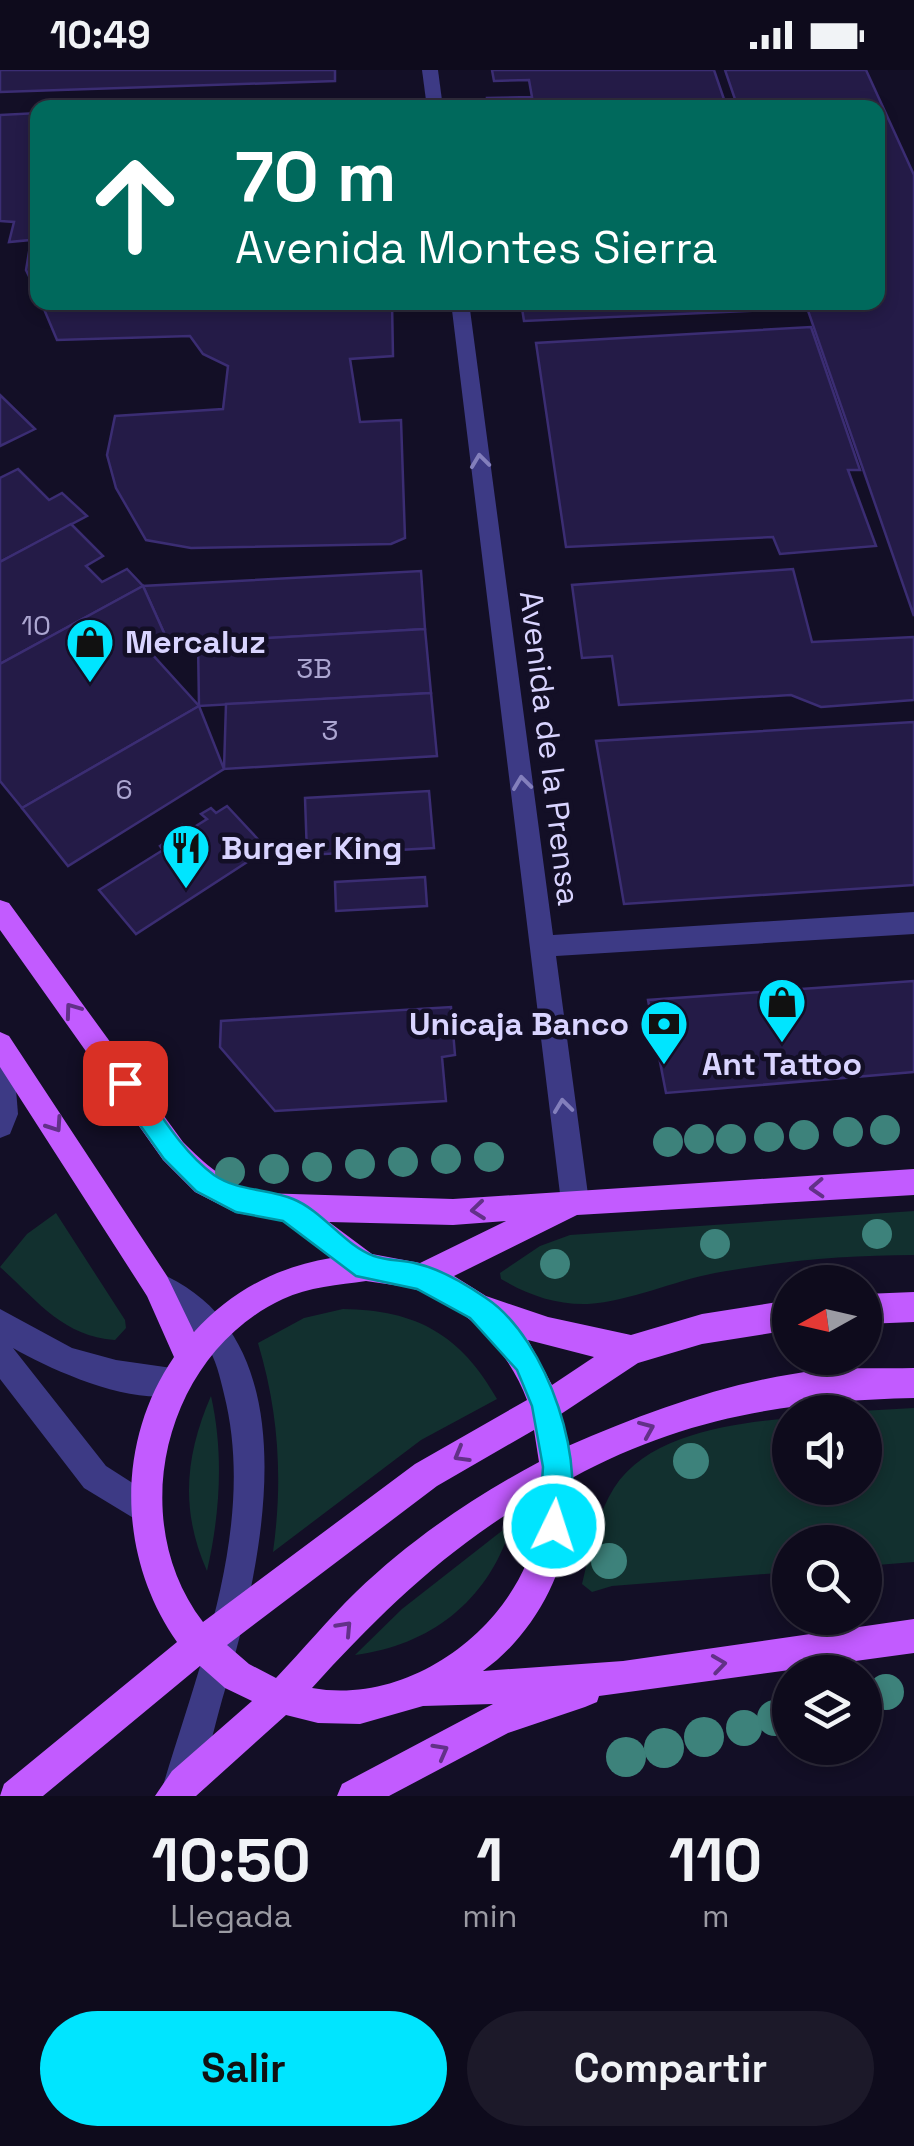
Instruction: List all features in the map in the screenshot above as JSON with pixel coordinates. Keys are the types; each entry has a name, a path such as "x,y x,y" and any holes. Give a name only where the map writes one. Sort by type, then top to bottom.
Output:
{"main road":[{"path":"0,910 189,1169 236,1200 289,1210 453,1212 914,1182"},
{"path":"0,1044 158,1286 183,1369"},
{"path":"421,1277 575,1202"},
{"path":"289,1210 366,1267"},
{"path":"630,1350 548,1332 480,1309 421,1277 366,1267 309,1274 280,1286 213,1330 183,1369 151,1442 145,1509 152,1558 171,1604 213,1643 235,1675 279,1699 311,1707 360,1709 424,1692 622,1678 914,1636"},
{"path":"882,1309 914,1308"},
{"path":"424,1692 487,1651 529,1595 550,1549 558,1504 557,1467 546,1406 526,1360 480,1309"},
{"path":"16,1796 426,1475 546,1406 630,1350 702,1329 772,1318"},
{"path":"176,1792 279,1699 370,1601 428,1551 458,1526 557,1467 688,1412 817,1386 914,1383"},
{"path":"354,1796 501,1718 622,1678"}],"street":[{"path":"430,70 434,100"},
{"name":"Avenida de la Prensa","path":"461,310 575,1202"},
{"path":"542,946 914,924"},
{"path":"0,1052 4,1114 0,1125"},
{"path":"158,1286 213,1330 240,1388 248,1434 250,1483 244,1542 213,1643 176,1792"},
{"path":"0,1324 68,1362 116,1375 183,1369"},
{"path":"0,1355 95,1477 145,1509"}],"green space":[{"path":"914,1211 914,1255 814,1260 740,1269 588,1304 543,1298 501,1279 500,1273 540,1246 570,1235"},
{"path":"56,1213 125,1320 126,1328 115,1340 80,1332 65,1324 0,1267 27,1234"},
{"path":"343,1309 393,1314 434,1330 468,1358 497,1399 421,1440 273,1552 277,1447 271,1395 258,1343 304,1318"},
{"path":"211,1396 219,1484 207,1571 193,1526 189,1483 196,1440"},
{"path":"914,1408 914,1562 882,1565 882,1525 772,1525 772,1573 612,1586 592,1592 582,1584 598,1522 614,1488 648,1455 693,1435 772,1420 772,1505 882,1505 882,1410"},
{"path":"512,1523 489,1574 454,1614 409,1641 355,1655 402,1609"}],"building":[{"path":"0,70 335,70 335,81 0,92"},
{"path":"492,70 714,70 724,100 487,100 532,97 529,80 494,81"},
{"path":"725,70 866,70 880,100 735,100"},
{"path":"885,112 914,175 914,616 808,310 885,310"},
{"path":"30,113 30,240 9,242 14,222 0,221 0,115"},
{"path":"30,246 30,278 26,270"},
{"path":"44,310 392,310 393,356 350,359 360,422 401,420 405,538 391,544 191,548 146,540 116,488 107,455 115,416 223,409 228,366 203,354 190,336 57,340"},
{"path":"522,310 769,310 524,321"},
{"path":"811,327 860,470 848,470 876,546 780,554 773,537 566,547 536,343"},
{"path":"0,395 35,429 0,446"},
{"path":"18,469 49,500 62,493 87,516 0,562 0,478"},
{"path":"71,524 103,556 86,566 102,582 127,569 143,586 0,664 0,562"},
{"path":"793,569 812,642 914,637 914,700 821,707 791,695 619,705 612,656 582,658 572,585"},
{"path":"421,571 425,629 169,644 143,586"},
{"name":"Mercaluz","path":"143,586 169,644 152,654 199,706 22,808 0,781 0,664"},
{"path":"425,629 431,693 199,706 198,642"},
{"path":"431,693 437,756 224,769 226,704"},
{"path":"199,706 224,769 68,866 22,808"},
{"path":"914,722 914,885 624,904 596,741"},
{"path":"429,791 434,848 307,855 305,798"},
{"path":"227,806 267,849 136,934 99,890 163,850 160,846 171,838 168,834 182,825 188,831 207,819 201,814 211,808 216,813"},
{"path":"425,877 427,906 336,911 335,882"},
{"path":"914,981 914,1072 666,1093 648,1000"},
{"path":"451,1007 455,1055 442,1057 446,1101 275,1111 220,1047 221,1021"}],"place":[{"name":"Mercaluz","path":"90,684"},
{"name":"Burger King","path":"186,890"},
{"name":"Ant Tattoo","path":"782,1044"},
{"name":"Unicaja Banco","path":"664,1066"}],"route":[{"path":"125,1083 173,1151 205,1183 236,1200 289,1210 366,1267 421,1277 480,1309 526,1360 546,1406 557,1467 554,1526"}]}
